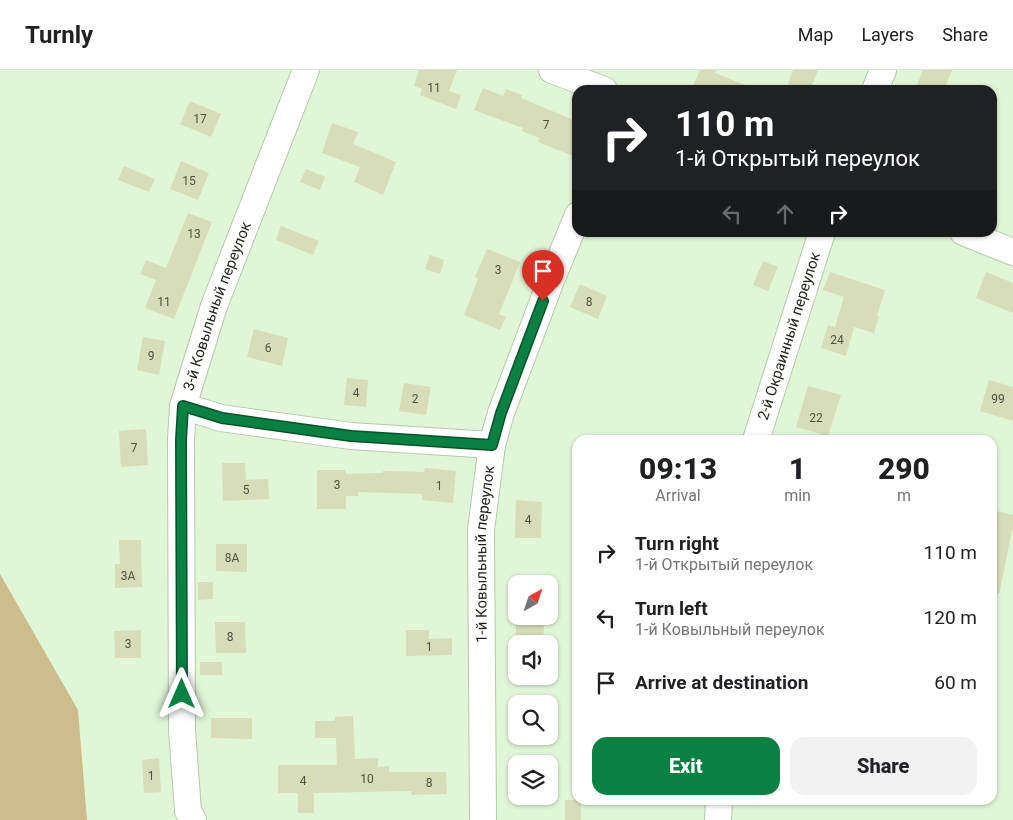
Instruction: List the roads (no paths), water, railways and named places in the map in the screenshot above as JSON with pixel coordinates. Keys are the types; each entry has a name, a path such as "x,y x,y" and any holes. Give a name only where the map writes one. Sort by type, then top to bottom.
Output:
{"street":[{"name":"3-й Ковыльный переулок","path":"193,820 188,811 182,730 181,440 183,406 214,306 306,70"},
{"path":"552,70 591,85"},
{"path":"877,85 883,70"},
{"name":"1-й Ковыльный переулок","path":"483,820 481,530 492,445 501,413 572,230"},
{"name":"2-й Окраинный переулок","path":"758,435 820,237"},
{"path":"976,237 1013,252"},
{"path":"183,406 222,418 351,436 492,445"},
{"path":"718,820 719,805"}]}
